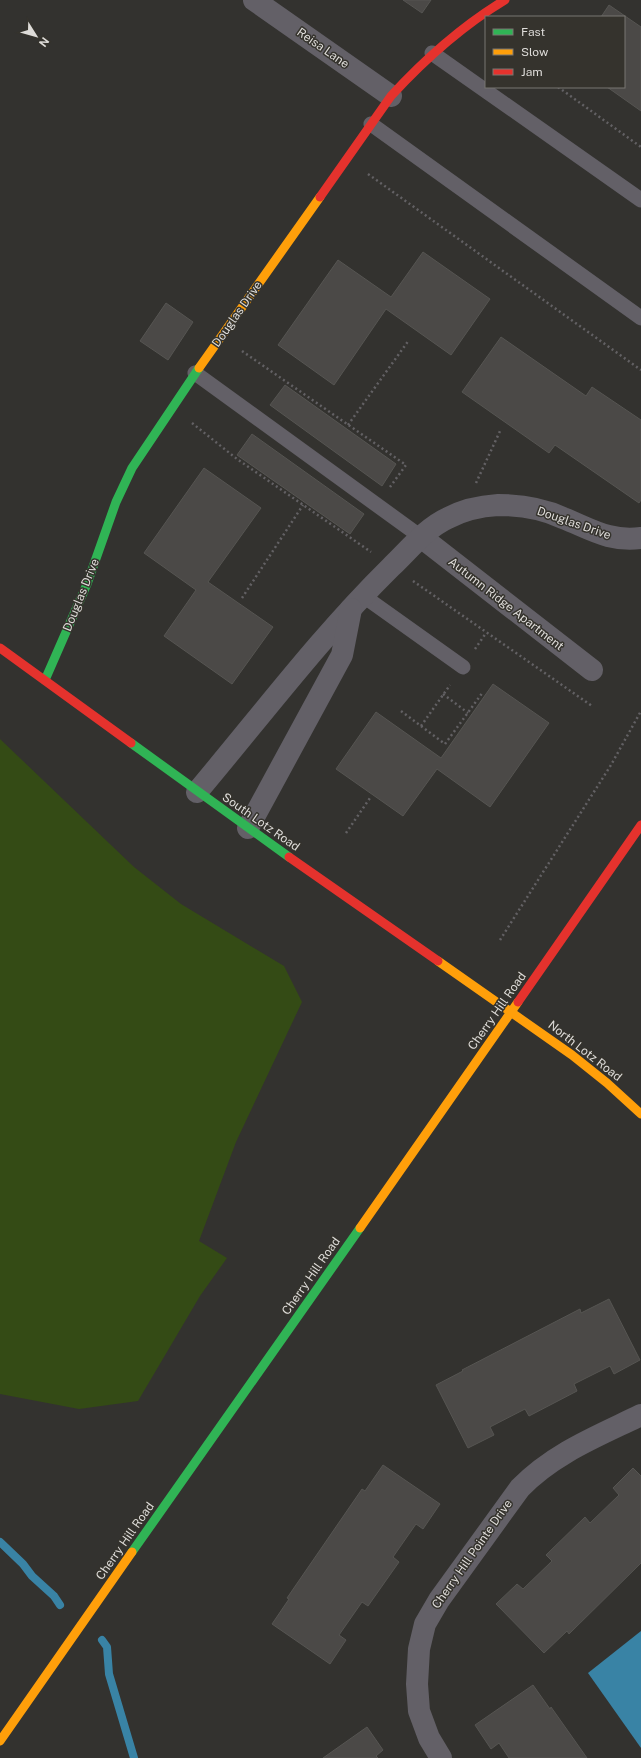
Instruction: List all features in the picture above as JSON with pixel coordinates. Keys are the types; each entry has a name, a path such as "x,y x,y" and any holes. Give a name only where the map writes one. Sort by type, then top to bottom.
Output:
{"street":[{"name":"Reisa Lane","path":"254,0 391,96"},
{"name":"Douglas Drive","path":"45,680 87,584 116,502 132,468 195,374 391,96 432,53 486,11 505,0"},
{"name":"Douglas Drive","path":"197,792 357,600 421,537 448,518 466,511 498,505 525,507 562,517 598,534 627,539 641,538"},
{"name":"Autumn Ridge Apartment","path":"421,537 592,670"},
{"path":"248,828 342,655 357,600"},
{"name":"South Lotz Road","path":"0,648 197,792 512,1011"},
{"name":"Cherry Hill Road","path":"0,1741 641,825"},
{"name":"North Lotz Road","path":"512,1011 572,1055 607,1083 641,1114"},
{"name":"Cherry Hill Pointe Drive","path":"441,1758 429,1738 419,1711 417,1684 419,1649 425,1624 439,1600 520,1488 532,1475 547,1463 573,1448 641,1415"}],"lane":[{"path":"432,53 641,200"},
{"path":"372,124 641,318"},
{"path":"195,374 421,537"},
{"path":"357,600 463,667"}],"path":[{"path":"559,88 641,147"},
{"path":"363,170 641,370"},
{"path":"348,425 409,340"},
{"path":"239,349 406,465 389,488 394,492"},
{"path":"190,422 237,459 375,555"},
{"path":"475,485 501,429"},
{"path":"242,598 303,505"},
{"path":"412,581 499,643 592,706"},
{"path":"401,711 445,744 483,692"},
{"path":"444,694 468,713"},
{"path":"500,940 611,764 641,711"},
{"path":"346,833 370,798"}],"green space":[{"path":"0,739 134,867 181,904 284,966 302,1002 236,1142 199,1241 227,1258 200,1296 138,1401 79,1409 0,1394"}],"water":[{"path":"641,1631 641,1748 588,1673"}],"building":[{"path":"403,0 431,0 422,13"},
{"path":"609,5 625,16 602,16"},
{"path":"625,16 641,27 641,111 608,88 625,88"},
{"path":"423,252 490,299 451,355 386,309 334,385 278,345 338,260 391,297"},
{"path":"166,303 193,322 168,360 140,341"},
{"path":"501,337 586,396 592,387 641,420 641,500 639,503 555,445 549,453 462,392"},
{"path":"285,385 396,464 382,486 270,405"},
{"path":"252,434 364,514 350,534 237,455"},
{"path":"204,468 261,508 208,582 273,627 232,684 164,636 196,590 144,553"},
{"path":"493,684 549,723 490,807 437,769 403,816 336,769 376,712 441,758"},
{"path":"609,1299 640,1360 614,1374 610,1366 574,1384 577,1391 529,1416 525,1409 490,1427 494,1435 468,1448 436,1385 580,1309 581,1313"},
{"path":"383,1465 440,1504 423,1529 416,1524 393,1557 399,1562 368,1606 362,1602 339,1635 346,1640 330,1664 272,1624 289,1599 287,1598 362,1489 365,1491"},
{"path":"633,1468 641,1476 641,1563 569,1634 567,1631 544,1653 496,1604 517,1584 523,1589 552,1561 546,1555 585,1517 590,1523 619,1495 613,1488"},
{"path":"533,1685 550,1709 551,1707 587,1758 509,1758 499,1743 491,1749 475,1725"},
{"path":"367,1727 383,1750 376,1756 378,1758 323,1758"}],"waterway":[{"path":"0,1542 23,1564 32,1576 54,1596 60,1605"},
{"path":"102,1640 107,1647 109,1674 134,1758"}],"traffic: fast":[{"path":"45,680 87,584 116,502 132,468 199,368"},
{"path":"131,743 289,857"},
{"path":"132,1552 360,1228"}],"traffic: slow":[{"path":"199,368 320,197"},
{"path":"438,961 572,1055 607,1083 641,1114"},
{"path":"360,1228 518,1002"},
{"path":"0,1741 132,1552"}],"traffic: jam":[{"path":"320,197 391,96 417,69 459,32 505,0"},
{"path":"0,648 131,743"},
{"path":"518,1002 641,825"},
{"path":"289,857 438,961"}]}
